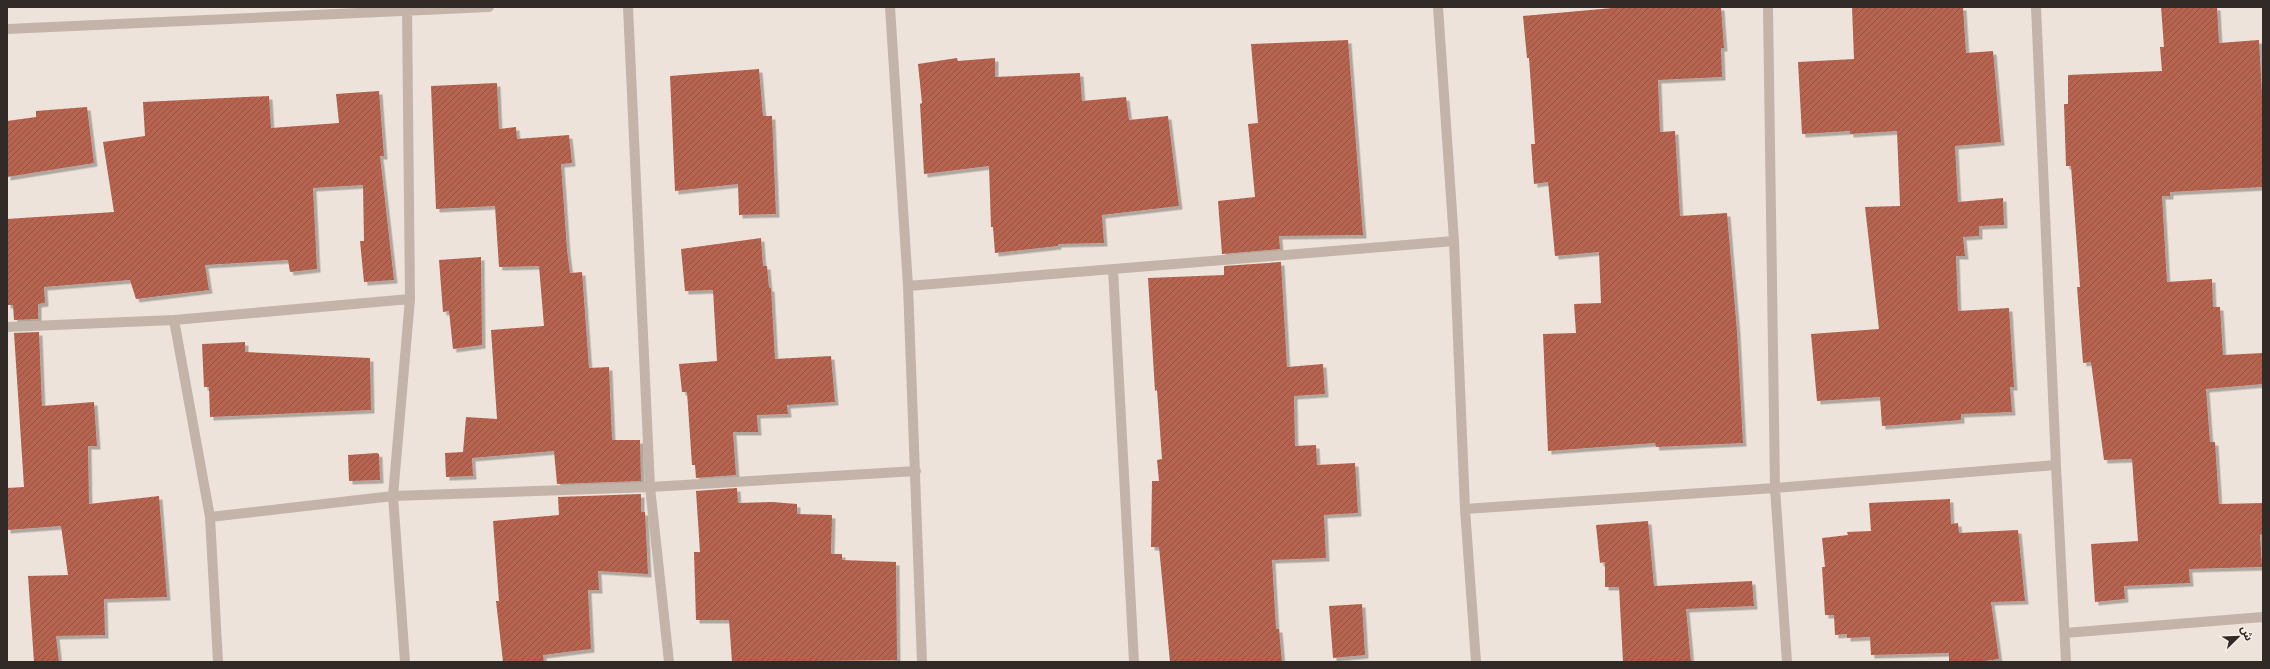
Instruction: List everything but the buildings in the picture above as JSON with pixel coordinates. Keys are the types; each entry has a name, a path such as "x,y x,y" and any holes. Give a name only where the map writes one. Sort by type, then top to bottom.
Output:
{"street":[{"path":"7,28 407,9 489,7"},
{"path":"628,7 650,487 669,662"},
{"path":"890,7 908,286 922,662"},
{"path":"1438,7 1454,242 1465,509 1476,662"},
{"path":"1768,7 1776,488 1787,662"},
{"path":"2036,7 2066,662"},
{"path":"405,662 393,496 410,299 407,9"},
{"path":"908,286 1454,242"},
{"path":"1113,269 1134,662"},
{"path":"7,327 174,320 410,299"},
{"path":"174,320 210,517 218,662"},
{"path":"1465,509 1776,488 2056,465"},
{"path":"210,517 393,496 650,487 916,471"},
{"path":"2065,633 2263,617"}]}
